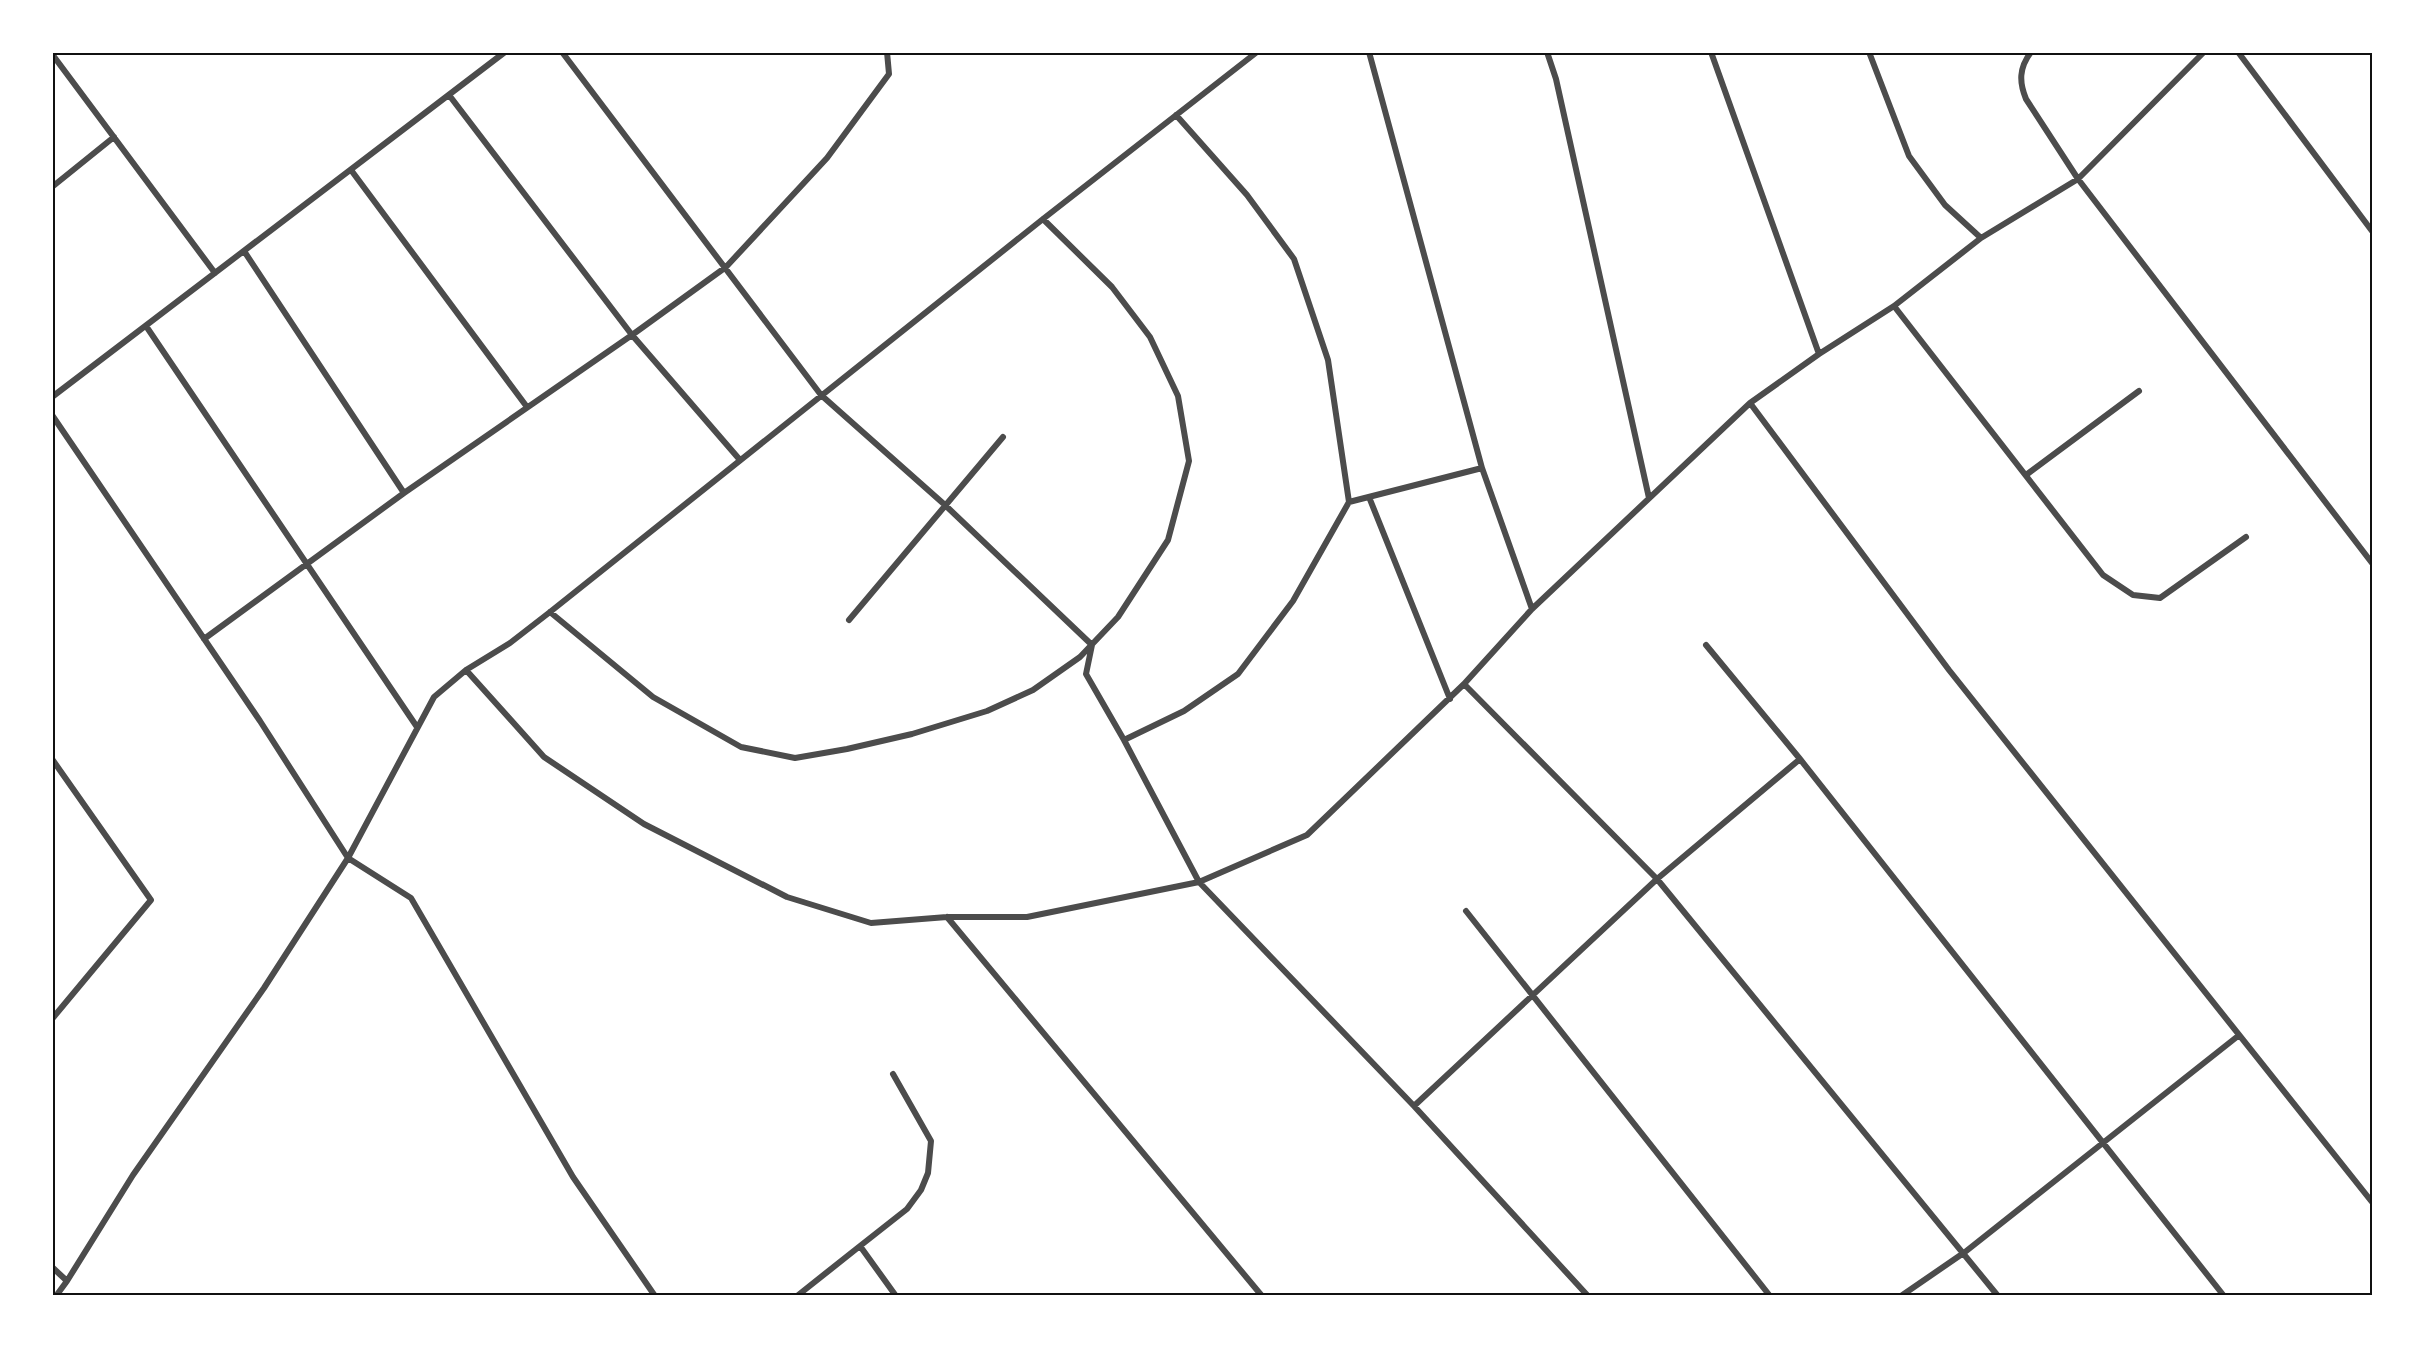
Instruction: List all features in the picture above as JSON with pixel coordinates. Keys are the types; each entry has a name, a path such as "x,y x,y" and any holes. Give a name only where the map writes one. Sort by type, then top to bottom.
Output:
{"street":[{"path":"52,397 505,52"},
{"path":"562,52 821,395 945,505 1092,645"},
{"path":"204,639 404,493 726,267 827,158 889,74 887,52"},
{"path":"56,1296 68,1281 133,1175 264,988 348,858 434,697 466,670 510,643 550,612 1042,219 1257,52"},
{"path":"1369,52 1482,468 1532,609"},
{"path":"1546,52 1556,79 1649,498"},
{"path":"1711,52 1819,354"},
{"path":"1869,52 1910,156 1945,205 1981,238"},
{"path":"2031,52 2021,67 2021,86 2026,99 2078,179 2373,563"},
{"path":"466,670 544,757 644,824 787,897 871,923 947,917 1027,917 1199,882 1307,835 1450,699 1532,609 1750,403 1819,354 1894,306 1981,238 2078,179 2204,52"},
{"path":"2238,52 2373,231"},
{"path":"52,54 215,273"},
{"path":"449,95 632,335 740,460"},
{"path":"1124,740 1184,711 1238,674 1293,601 1349,502 1328,360 1294,259 1247,195 1176,115"},
{"path":"52,187 114,137"},
{"path":"351,170 527,407"},
{"path":"550,612 653,697 741,747 795,758 912,734 987,711 1033,690 1080,657 1118,617 1168,540 1189,461 1178,396 1150,337 1112,286 1042,219"},
{"path":"244,252 404,493"},
{"path":"1894,306 2103,575 2133,595 2160,598 2246,537"},
{"path":"146,326 417,727"},
{"path":"2026,475 2139,391"},
{"path":"1750,403 1949,670 2238,1036 2373,1202"},
{"path":"52,415 204,639 348,858 411,898 573,1177 655,1296"},
{"path":"849,620 1004,436"},
{"path":"1349,502 1482,468"},
{"path":"1369,497 1450,699"},
{"path":"1092,645 1086,674 1124,740 1199,882 1414,1106 1588,1296"},
{"path":"1706,645 1800,759 2224,1296"},
{"path":"1464,684 1657,879 1965,1252 1998,1296"},
{"path":"52,759 151,900 52,1019"},
{"path":"1414,1106 1657,879 1800,759"},
{"path":"1466,911 1770,1296"},
{"path":"947,917 1262,1296"},
{"path":"1901,1296 1965,1252 2238,1036"},
{"path":"797,1296 907,1209 921,1190 928,1173 931,1142 893,1074"},
{"path":"860,1246 896,1296"},
{"path":"52,1267 68,1281"}]}
